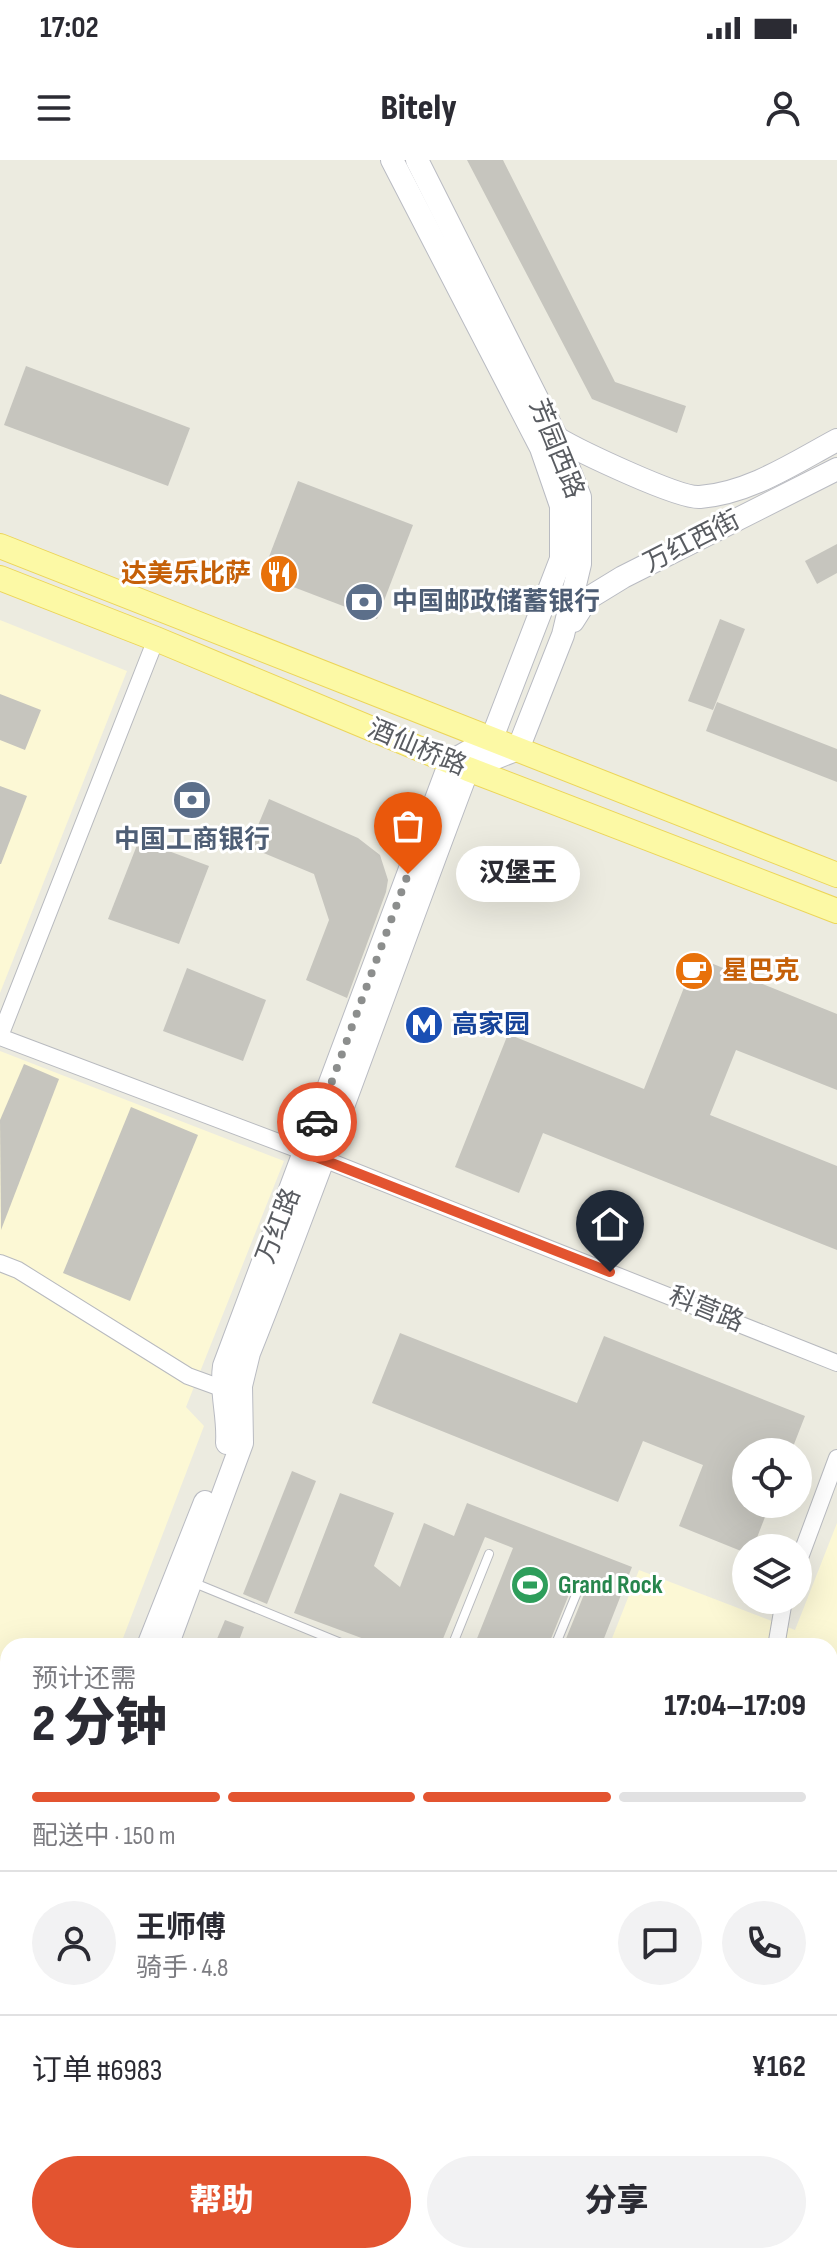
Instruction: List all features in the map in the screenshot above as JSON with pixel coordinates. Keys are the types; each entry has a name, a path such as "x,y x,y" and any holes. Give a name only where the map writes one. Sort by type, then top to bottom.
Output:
{"main road":[{"name":"芳园西路","path":"392,160 541,448 561,506 561,559 492,738"},
{"name":"芳园西路","path":"417,160 557,438 580,497 580,564 563,635 518,749"},
{"name":"万红西街","path":"557,438 591,458 696,498 739,490 837,440"},
{"name":"万红西街","path":"563,635 587,599 837,469"},
{"name":"酒仙桥路","path":"0,546 837,875"},
{"name":"酒仙桥路","path":"0,578 156,639 459,766 837,911"},
{"path":"459,766 492,738"},
{"path":"459,766 518,749"},
{"name":"万红路","path":"151,1638 227,1445 229,1420 221,1388 224,1366 351,1081 459,766"},
{"name":"万红路","path":"170,1638 242,1443 241,1386 249,1353 316,1156"}],"street":[{"path":"0,1037 156,639"},
{"name":"科营路","path":"0,1037 316,1156 837,1363"},
{"path":"0,1263 18,1270 188,1376 221,1388"},
{"path":"809,1534 837,1458"},
{"path":"777,1638 781,1614"}],"lane":[{"path":"455,1638 489,1554"},
{"path":"191,1581 329,1638"},
{"path":"558,1638 578,1590"}],"shaded area":[{"path":"0,620 127,671 0,993"},
{"path":"0,1051 284,1161 186,1407 204,1426 123,1638 0,1638"},
{"path":"837,1523 837,1638 612,1638 639,1570 732,1606 732,1614 753,1614 795,1630 801,1614 812,1614 812,1587"}],"building":[{"path":"467,160 503,160 615,382 686,406 677,433 592,399"},
{"path":"26,366 190,428 168,486 4,425"},
{"path":"298,481 413,525 377,619 262,575"},
{"path":"837,544 837,573 817,584 805,561"},
{"path":"720,619 745,629 713,710 688,701"},
{"path":"0,694 41,710 25,750 0,740"},
{"path":"717,702 837,749 837,782 706,731"},
{"path":"0,786 27,796 1,864 0,864"},
{"path":"269,799 358,838 380,855 388,880 386,892 347,998 306,980 329,920 314,874 249,847"},
{"path":"139,840 209,866 179,944 108,919"},
{"path":"696,957 837,1014 837,1090 736,1050 710,1115 837,1166 837,1250 543,1133 519,1193 455,1167 508,1034 644,1089"},
{"path":"187,968 266,1000 243,1061 163,1031"},
{"path":"24,1064 59,1079 1,1230 0,1120"},
{"path":"131,1107 198,1135 130,1301 63,1273"},
{"path":"400,1333 577,1403 604,1336 805,1416 796,1438 732,1438 732,1518 765,1518 758,1534 732,1534 732,1547 679,1526 703,1465 643,1441 618,1502 372,1403"},
{"path":"292,1471 316,1481 267,1604 243,1594"},
{"path":"340,1493 394,1513 374,1566 400,1587 424,1523 454,1536 467,1503 632,1567 604,1638 566,1638 585,1592 578,1583 572,1587 551,1638 477,1638 513,1548 485,1537 443,1638 361,1638 294,1613"},
{"path":"225,1620 244,1627 240,1638 217,1638"}],"way so far":[{"path":"317,1122 408,874"}],"place":[{"name":"达美乐比萨","path":"279,574"},
{"name":"中国邮政储蓄银行","path":"364,602"},
{"name":"中国工商银行","path":"192,800"},
{"name":"汉堡王","path":"408,874"},
{"name":"星巴克","path":"694,971"},
{"name":"高家园","path":"424,1025"},
{"name":"Grand Rock","path":"530,1585"}],"route":[{"path":"317,1122 306,1153 610,1272"}]}
